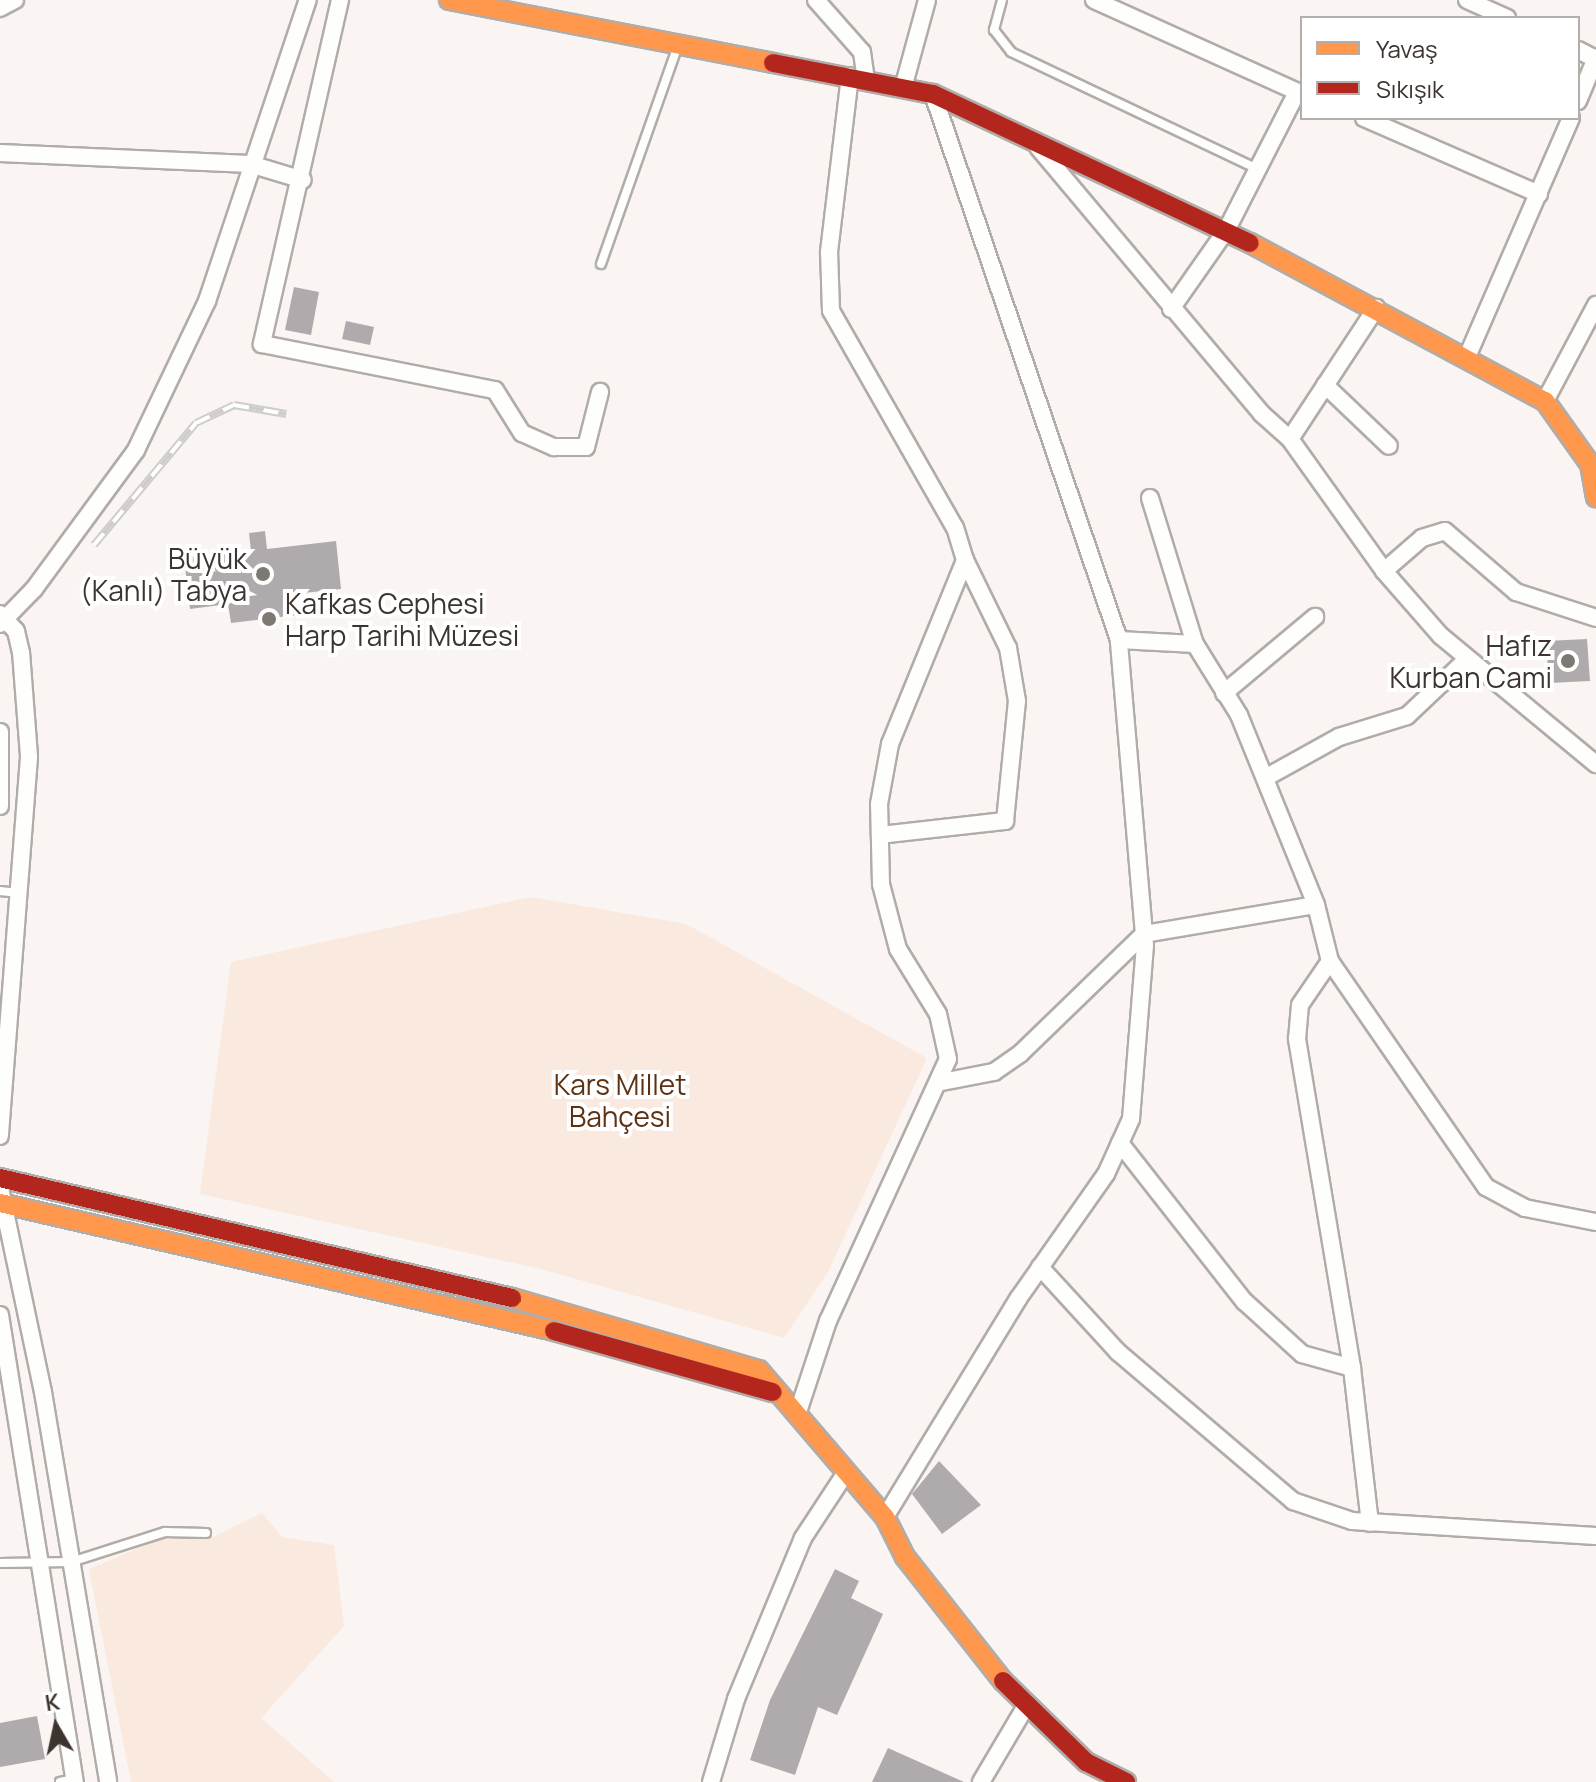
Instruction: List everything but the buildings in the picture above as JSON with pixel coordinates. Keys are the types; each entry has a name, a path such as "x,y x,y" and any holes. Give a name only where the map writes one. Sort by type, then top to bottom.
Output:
{"street":[{"path":"0,8 15,0"},
{"path":"0,1136 29,757 25,675 16,631 2,619 136,450 207,301 250,164 308,0"},
{"path":"340,0 303,180 268,292 262,344 495,390 522,433 554,447 586,447 600,392"},
{"path":"449,0 677,48 858,78 933,94 1038,147 1227,229 1545,401 1590,464 1596,497"},
{"path":"816,0 862,52 829,252 831,311 955,528 965,560 1008,648 1017,701 1005,821 880,835"},
{"path":"903,88 927,0"},
{"path":"1094,0 1299,93 1227,229 1171,309"},
{"path":"1467,0 1503,16"},
{"path":"1580,96 1596,58"},
{"path":"885,1517 1120,1143 1138,1063 1144,934 1119,640 933,94"},
{"path":"1369,120 1539,194"},
{"path":"1467,357 1570,120"},
{"path":"1038,147 1171,309 1290,439 1384,571 1465,661 1596,764"},
{"path":"0,153 250,164 303,180"},
{"path":"1545,401 1596,305"},
{"path":"1290,439 1376,308"},
{"path":"1325,385 1389,446"},
{"path":"1150,498 1195,644 1224,693 1265,778 1316,905 1330,961 1486,1187 1525,1208 1596,1222"},
{"path":"1384,571 1422,538 1445,531 1516,592 1596,618"},
{"path":"798,1412 828,1321 942,1082 946,1041 898,949 881,884 880,835 890,744 965,560"},
{"path":"1224,693 1315,617"},
{"path":"1119,640 1195,644"},
{"path":"1265,778 1339,737 1407,716 1465,661"},
{"path":"0,732 0,806"},
{"path":"1,756 29,757"},
{"path":"942,1082 994,1072 1021,1053 1144,934 1316,905"},
{"path":"1330,961 1300,1005 1297,1039 1352,1368 1370,1523"},
{"path":"1120,1143 1244,1301 1302,1354 1352,1368"},
{"path":"0,1178 690,1343 759,1370 773,1392 798,1412 845,1474 885,1517 905,1557 1026,1706 1086,1762 1126,1782"},
{"path":"108,1782 71,1562 1,1198 574,1336 773,1392"},
{"path":"1040,1267 1118,1352 1293,1501 1370,1523 1596,1536"},
{"path":"0,1315 6,1385 41,1563 70,1781"},
{"path":"711,1782 736,1699 803,1538 845,1474"},
{"path":"981,1782 1026,1706"}],"lane":[{"path":"1002,0 994,30 1011,52 1257,169"},
{"path":"601,264 677,48"},
{"path":"0,891 20,893"},
{"path":"0,1563 71,1562 165,1532 206,1533"}],"green space":[{"name":"Kars Millet Bahçesi","path":"531,897 686,924 927,1058 828,1272 784,1338 541,1269 200,1194 231,962"},
{"path":"262,1513 282,1537 334,1545 344,1626 261,1718 334,1782 131,1782 89,1569 165,1537 209,1539"}],"railway":[{"path":"94,545 196,423 234,405 286,414"}],"traffic: slow":[{"path":"449,0 773,63"},
{"path":"1250,243 1545,401 1590,464 1596,497"},
{"path":"0,1203 554,1331"},
{"path":"512,1298 759,1370 885,1517 905,1557 1003,1681"}],"traffic: jam":[{"path":"773,63 933,94 1250,243"},
{"path":"0,1178 512,1298"},
{"path":"554,1331 773,1392"},
{"path":"1003,1681 1086,1762 1126,1782"}],"place":[{"name":"Büyük (Kanlı) Tabya","path":"263,574"},
{"name":"Kafkas Cephesi Harp Tarihi Müzesi","path":"269,619"},
{"name":"Hafız Kurban Cami","path":"1568,661"}]}
